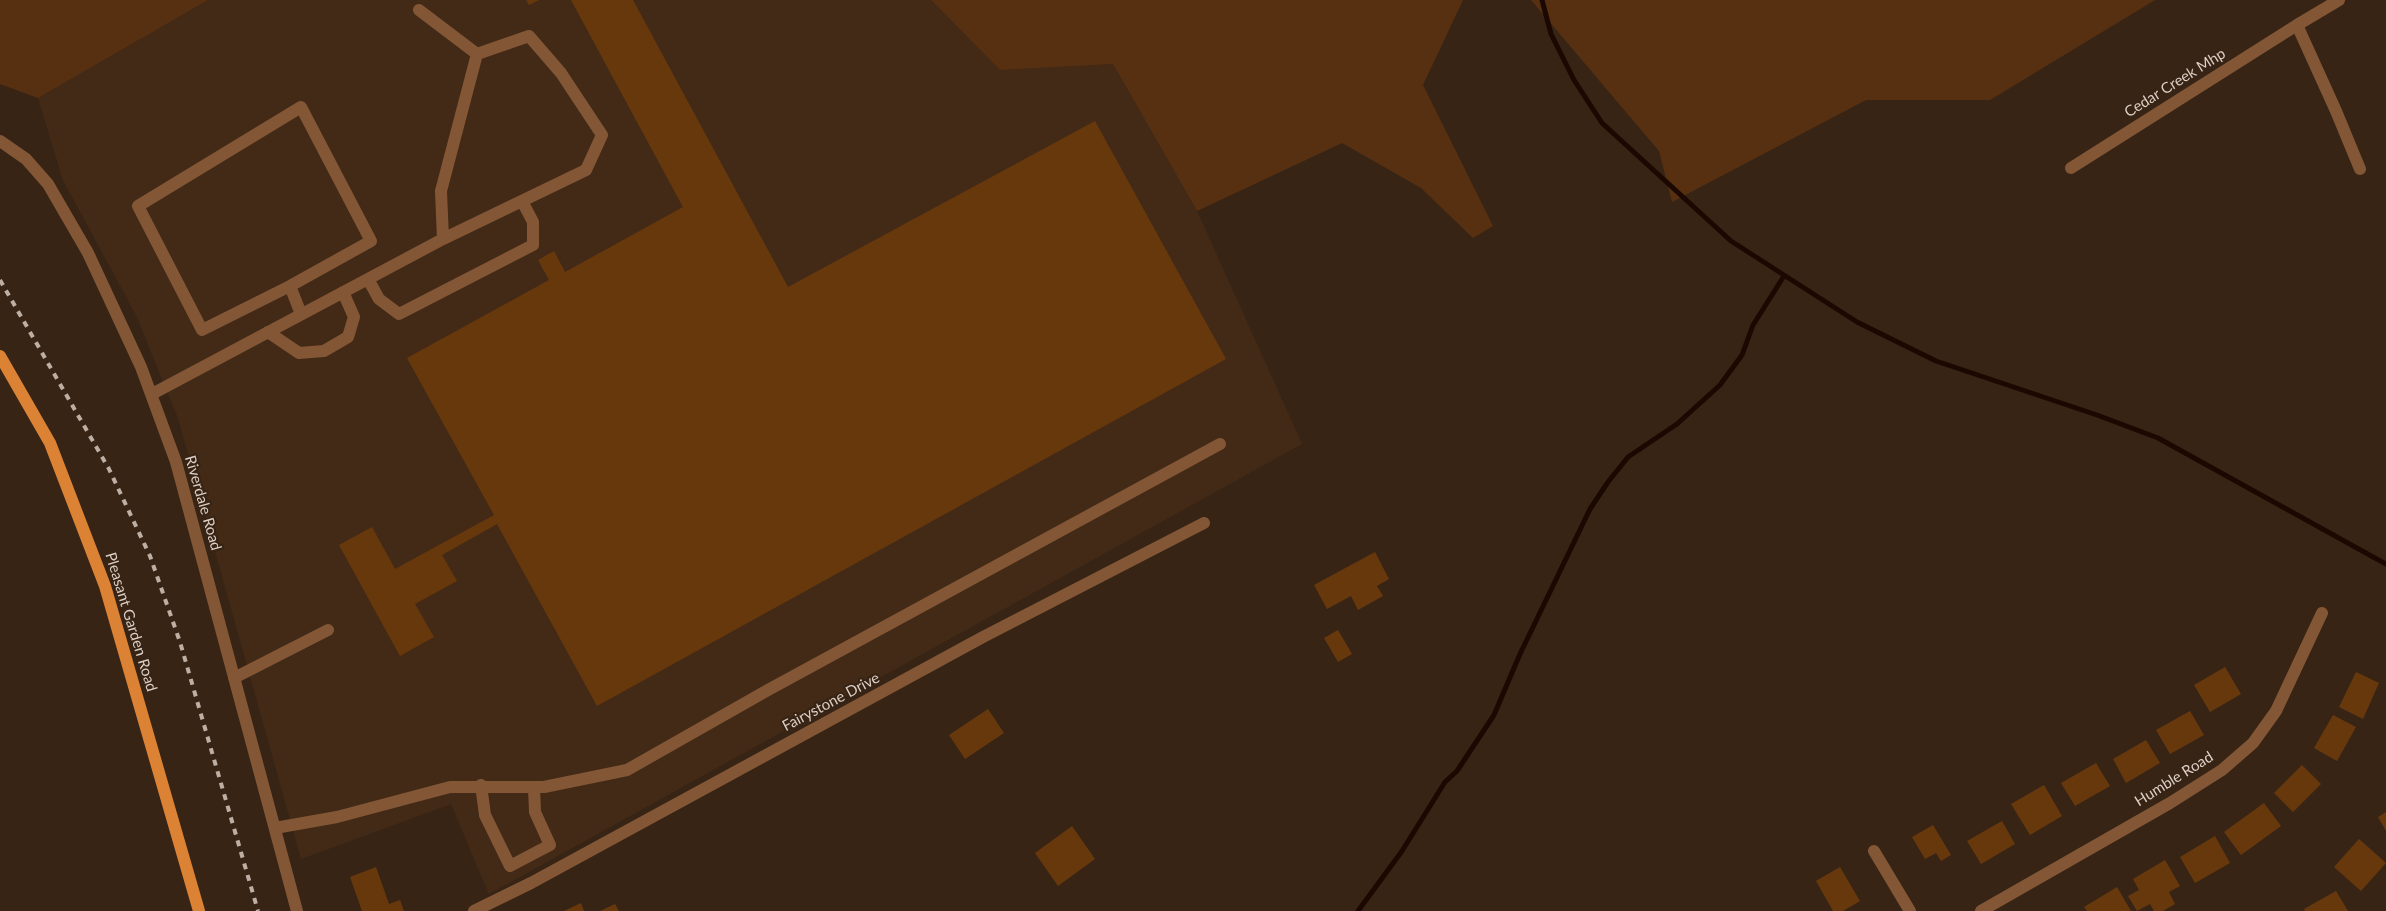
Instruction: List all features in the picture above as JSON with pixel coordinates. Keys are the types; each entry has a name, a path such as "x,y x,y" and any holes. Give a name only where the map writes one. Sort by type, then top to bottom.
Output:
{"main road":[{"name":"Pleasant Garden Road","path":"0,356 50,442 105,586 199,911"}],"street":[{"name":"Cedar Creek Mhp","path":"2071,168 2297,24 2339,0"},
{"path":"419,10 477,54"},
{"path":"2297,24 2360,169"},
{"path":"152,394 444,239 586,170 602,135 561,73 529,36 477,54"},
{"path":"444,239 441,192 477,54"},
{"path":"301,107 371,241 290,286 202,330 138,206 301,107"},
{"name":"Riverdale Road","path":"0,141 26,159 48,184 88,253 116,309 152,394 176,462 297,911"},
{"path":"368,279 379,299 399,314 533,245 533,222 522,201"},
{"path":"290,286 301,314"},
{"path":"268,332 299,353 324,351 348,337 354,317 343,292"},
{"path":"275,828 337,816 450,787 481,785 544,787 627,770 768,690 1220,444"},
{"name":"Fairystone Drive","path":"474,911 531,883 984,637 1204,523"},
{"name":"Humble Road","path":"1980,911 2170,803 2222,770 2246,749 2276,711 2322,613"},
{"path":"234,678 328,630"},
{"path":"481,785 485,815 510,866 550,845 536,812 534,787"},
{"path":"1874,851 1910,911"}],"shaded area":[{"path":"0,0 208,0 38,98 0,84"},
{"path":"208,0 931,0 1000,70 1113,64 1197,211 1302,444 489,894 451,804 301,859 178,418 136,315 63,180 38,98"},
{"path":"931,0 1463,0 1423,85 1493,226 1473,238 1421,188 1342,143 1197,211 1113,64 1000,70"},
{"path":"1531,0 2155,0 1990,100 1866,100 1672,202 1659,151"}],"building":[{"path":"526,0 539,0 529,5"},
{"path":"571,0 633,0 788,287 1095,121 1226,359 597,706 497,524 442,555 457,581 415,604 434,637 400,656 339,545 372,527 395,569 494,515 407,358 549,280 538,260 554,251 565,272 683,207"},
{"path":"1375,552 1389,579 1377,586 1383,596 1358,610 1351,596 1327,609 1314,585"},
{"path":"1338,630 1352,654 1338,662 1324,638"},
{"path":"2225,667 2241,694 2210,712 2194,685"},
{"path":"2356,672 2379,683 2363,719 2339,707"},
{"path":"988,709 1004,733 965,759 949,735"},
{"path":"2190,711 2204,735 2170,754 2156,730"},
{"path":"2333,715 2356,727 2337,761 2314,748"},
{"path":"2146,740 2160,763 2126,783 2113,759"},
{"path":"2096,763 2110,786 2075,806 2061,783"},
{"path":"2302,765 2321,784 2293,812 2274,793"},
{"path":"2044,785 2062,816 2030,835 2011,804"},
{"path":"2264,803 2281,826 2241,855 2224,832"},
{"path":"2386,812 2386,831 2378,817"},
{"path":"2002,821 2015,844 1981,864 1967,841"},
{"path":"1933,825 1951,855 1941,861 1936,853 1925,859 1912,837"},
{"path":"1072,826 1095,859 1058,886 1035,853"},
{"path":"2215,836 2230,863 2195,883 2180,857"},
{"path":"2359,839 2386,863 2361,891 2334,867"},
{"path":"2165,860 2180,886 2169,892 2175,904 2163,911 2154,911 2150,904 2137,911 2128,896 2139,890 2133,879"},
{"path":"376,867 389,904 400,900 404,911 362,911 350,877"},
{"path":"1840,867 1860,901 1843,911 1833,911 1816,881"},
{"path":"2117,887 2131,911 2087,911 2084,907"},
{"path":"2336,891 2348,911 2305,911 2304,909"},
{"path":"581,903 584,911 564,911"},
{"path":"615,904 619,911 600,911"}],"waterway":[{"path":"1542,0 1551,34 1574,80 1602,123 1731,241 1857,322 1936,361 2097,415 2158,438 2386,564"},
{"path":"1358,911 1402,851 1445,782 1457,771 1494,715 1520,654 1590,509 1608,482 1628,457 1677,424 1720,385 1742,355 1753,325 1784,276"}],"railway":[{"path":"0,280 109,469 150,556 180,642 258,911"}]}
